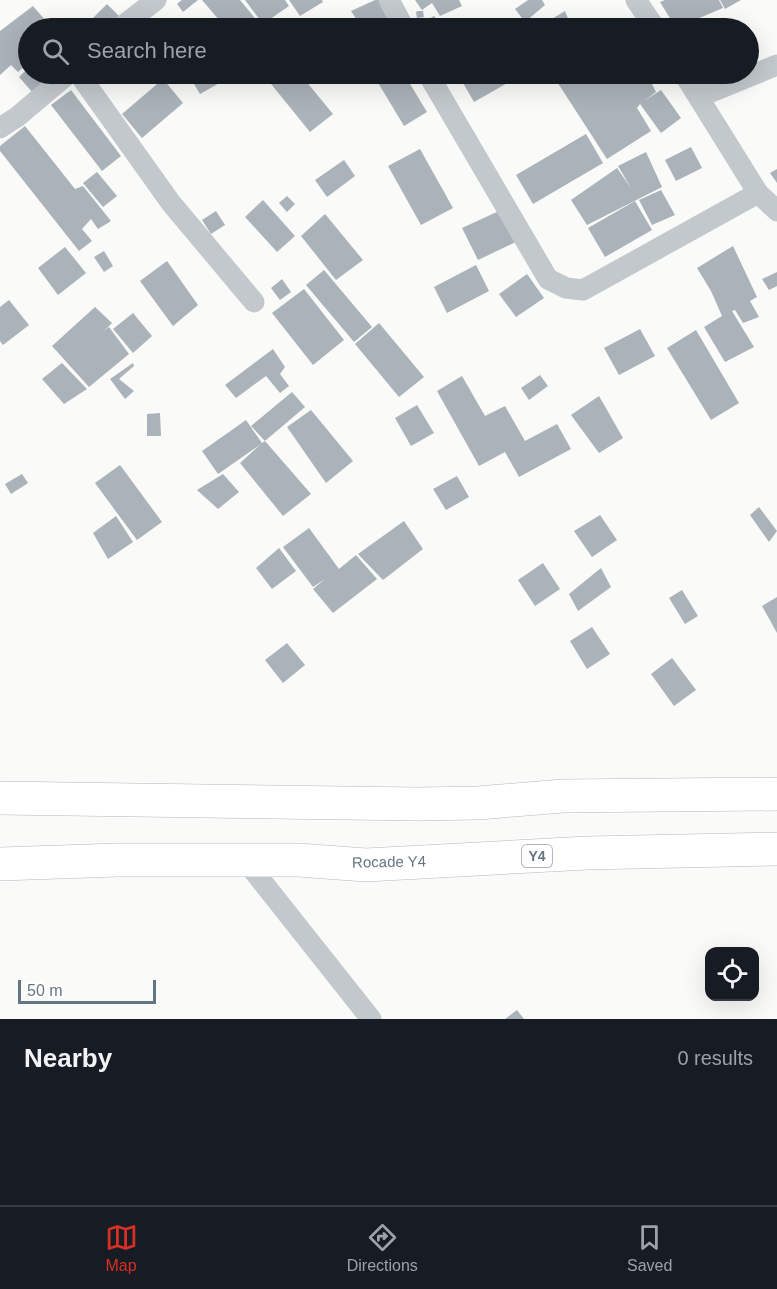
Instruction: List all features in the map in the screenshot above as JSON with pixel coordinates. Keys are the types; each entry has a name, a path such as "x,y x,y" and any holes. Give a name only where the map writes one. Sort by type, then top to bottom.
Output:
{"highway":[{"path":"0,798 428,804 478,803 563,796 777,794"},
{"name":"Rocade Y4","path":"0,864 118,860 298,860 366,865 586,853 777,849"}],"street":[{"path":"133,18 156,0"},
{"path":"389,0 399,18"},
{"path":"636,0 648,18"},
{"path":"759,72 777,65"},
{"path":"0,128 17,117 56,84"},
{"path":"86,84 171,203 254,302"},
{"path":"434,84 548,279 566,288 583,290 758,193"},
{"path":"691,84 758,193 777,211"},
{"path":"699,97 731,84"},
{"path":"245,860 371,1019"}],"building":[{"path":"182,0 198,0 183,12 177,4"},
{"path":"202,0 240,0 255,18 217,18"},
{"path":"245,0 285,0 289,6 272,18 258,18"},
{"path":"289,0 322,0 323,2 300,16"},
{"path":"379,0 388,18 356,18 351,11"},
{"path":"415,0 459,0 462,6 440,16 432,3 422,10"},
{"path":"528,0 542,0 545,5 530,18 522,18 515,9"},
{"path":"665,0 719,0 723,8 700,18 670,18 660,2"},
{"path":"720,0 741,0 725,9"},
{"path":"107,4 121,18 93,18"},
{"path":"33,6 43,18 18,18 18,72 11,65 0,75 0,31"},
{"path":"423,11 424,17 417,18 416,12"},
{"path":"565,11 568,18 553,18"},
{"path":"25,84 43,84 33,93"},
{"path":"157,84 167,84 183,103 142,138 122,114"},
{"path":"194,84 218,84 200,94"},
{"path":"271,84 308,84 333,114 310,132"},
{"path":"379,84 410,84 427,112 404,126"},
{"path":"464,84 506,84 474,102"},
{"path":"558,84 652,84 656,92 644,101 661,90 681,118 661,133 640,104 637,108 651,131 607,159"},
{"path":"71,90 121,156 102,171 51,105"},
{"path":"25,126 75,189 83,186 111,221 98,229 91,219 82,229 92,241 79,251 0,151 0,146"},
{"path":"586,134 603,163 533,204 516,175"},
{"path":"691,147 702,168 676,181 665,160"},
{"path":"420,149 453,208 421,225 388,166"},
{"path":"646,152 662,187 587,225 571,200 617,168 631,188 618,166"},
{"path":"344,160 355,176 327,197 315,180"},
{"path":"777,169 777,183 770,173"},
{"path":"97,172 117,196 103,207 83,183"},
{"path":"661,190 675,215 652,225 639,200"},
{"path":"287,196 295,204 287,212 279,203"},
{"path":"263,200 295,236 277,252 245,217"},
{"path":"635,201 652,230 605,257 588,228"},
{"path":"501,210 516,242 478,260 462,228"},
{"path":"216,211 225,225 211,234 202,220"},
{"path":"325,214 363,260 336,280 301,236"},
{"path":"733,246 757,297 750,301 759,317 743,323 735,310 732,311 754,347 725,362 704,327 722,316 697,268"},
{"path":"65,247 86,273 58,295 38,268"},
{"path":"104,251 113,266 104,272 94,257"},
{"path":"167,261 198,305 173,326 140,281"},
{"path":"476,265 489,291 447,313 434,287"},
{"path":"324,270 372,327 354,342 306,285"},
{"path":"777,272 777,286 769,290 762,279"},
{"path":"527,274 544,298 516,317 499,294"},
{"path":"282,279 291,292 280,300 271,288"},
{"path":"304,289 344,340 313,365 272,313"},
{"path":"9,300 29,325 3,345 0,341 0,307"},
{"path":"95,307 112,323 103,332 109,327 129,354 89,387 52,346"},
{"path":"133,313 152,336 133,353 113,329"},
{"path":"379,323 424,377 399,397 355,344"},
{"path":"640,329 655,356 619,375 604,348"},
{"path":"696,330 739,403 711,420 667,348"},
{"path":"273,349 285,367 280,374 289,386 280,393 266,376 236,398 225,385"},
{"path":"62,363 87,389 64,404 42,379"},
{"path":"133,363 134,366 119,379 134,391 125,399 110,379"},
{"path":"540,375 548,386 529,400 521,388"},
{"path":"462,376 485,416 505,406 525,441 557,424 571,449 519,477 505,452 479,466 437,391"},
{"path":"292,392 305,407 265,441 251,426"},
{"path":"599,396 623,438 599,453 571,415"},
{"path":"417,405 434,433 411,446 395,418"},
{"path":"311,410 353,461 326,483 287,427"},
{"path":"160,413 161,436 147,436 147,414"},
{"path":"246,420 262,443 265,441 311,494 283,516 240,463 261,444 218,474 202,451"},
{"path":"120,465 162,522 137,540 95,483"},
{"path":"22,474 28,483 11,494 5,484"},
{"path":"223,474 239,492 218,509 197,490"},
{"path":"457,476 469,497 446,510 433,489"},
{"path":"759,507 777,531 769,542 750,515"},
{"path":"600,515 617,540 592,557 574,531"},
{"path":"116,516 133,542 108,559 93,533"},
{"path":"404,521 423,549 383,580 358,554"},
{"path":"309,528 339,569 356,555 377,579 333,613 313,589 325,579 313,587 283,547"},
{"path":"279,548 296,571 272,589 256,568"},
{"path":"543,563 560,589 535,606 518,580"},
{"path":"601,568 611,587 578,611 569,594"},
{"path":"682,590 698,616 685,624 669,598"},
{"path":"777,597 777,633 762,606"},
{"path":"592,627 610,654 587,669 570,641"},
{"path":"287,643 305,665 283,683 265,660"},
{"path":"672,658 696,690 674,706 651,674"},
{"path":"517,1010 524,1019 505,1019"}]}
